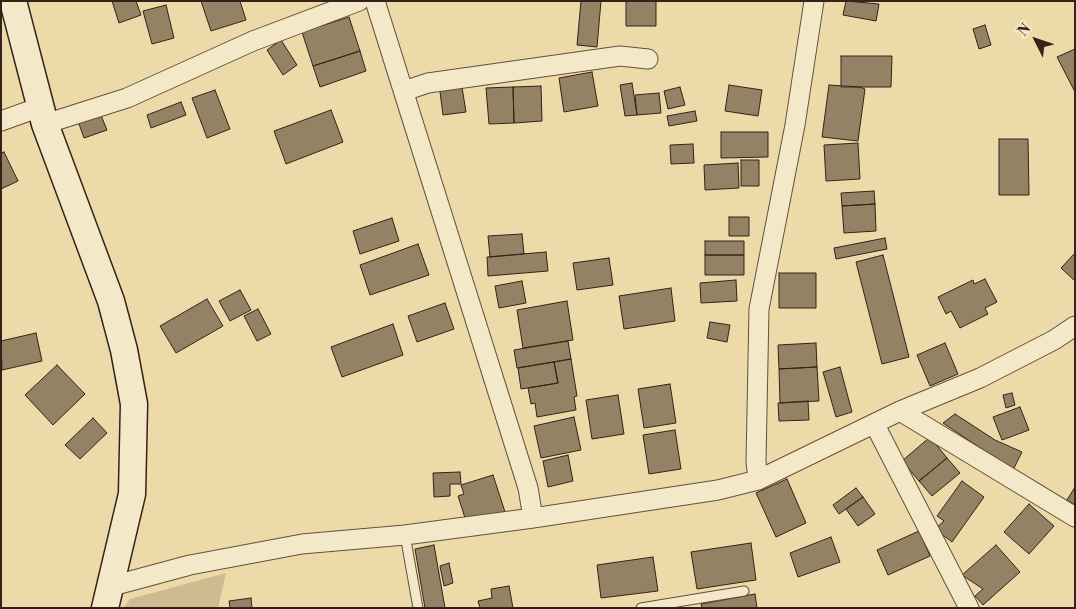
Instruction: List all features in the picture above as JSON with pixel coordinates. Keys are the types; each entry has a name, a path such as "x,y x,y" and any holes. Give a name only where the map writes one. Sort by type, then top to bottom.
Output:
{"main road":[{"path":"13,1 42,116 111,301 124,350 134,404 132,494 109,597"}],"street":[{"path":"1,121 42,116 127,98 253,41 359,1"},
{"path":"375,1 528,488 533,518"},
{"path":"758,480 756,462 760,309 795,126 814,1"},
{"path":"404,91 428,84 620,56 648,59"},
{"path":"109,597 190,565 302,544 405,535 533,518 718,490 758,480 875,425 900,411 980,378 1054,340 1075,326"},
{"path":"900,411 1075,517"},
{"path":"875,425 969,608"}],"lane":[{"path":"405,535 418,608"},
{"path":"641,608 744,591"}],"shaded area":[{"path":"226,573 218,608 124,608 130,599"}],"building":[{"path":"112,1 136,1 141,15 119,23"},
{"path":"201,1 240,1 246,20 211,31"},
{"path":"581,1 601,1 597,47 577,45"},
{"path":"626,1 656,1 656,26 626,26"},
{"path":"846,1 879,4 876,21 843,15"},
{"path":"166,5 174,38 152,44 143,11"},
{"path":"349,17 360,51 313,66 302,32"},
{"path":"985,25 991,45 979,49 973,29"},
{"path":"281,40 297,65 283,75 267,50"},
{"path":"1075,49 1075,92 1057,57"},
{"path":"360,51 366,71 320,87 313,66"},
{"path":"841,56 892,56 891,87 841,87"},
{"path":"592,72 598,106 564,112 559,78"},
{"path":"461,81 466,112 443,115 439,84"},
{"path":"632,83 637,115 625,116 620,85"},
{"path":"729,85 762,90 758,116 725,111"},
{"path":"829,85 865,89 858,141 822,137"},
{"path":"541,86 542,121 514,123 513,87"},
{"path":"513,87 514,123 489,124 486,88"},
{"path":"680,87 685,105 668,109 664,91"},
{"path":"215,90 230,129 207,138 192,98"},
{"path":"659,93 661,113 637,115 635,95"},
{"path":"181,102 186,115 151,128 147,115"},
{"path":"331,110 343,142 286,164 274,131"},
{"path":"695,111 697,121 669,126 667,116"},
{"path":"100,113 107,130 84,138 78,121"},
{"path":"721,132 768,132 768,157 721,158"},
{"path":"999,139 1028,139 1029,195 999,195"},
{"path":"858,143 860,179 826,181 824,145"},
{"path":"693,144 694,163 671,164 670,145"},
{"path":"4,152 18,181 1,189 1,153"},
{"path":"741,160 759,160 759,186 741,186"},
{"path":"738,163 739,188 705,190 704,165"},
{"path":"874,191 875,204 842,206 841,193"},
{"path":"875,204 876,231 844,233 842,206"},
{"path":"729,217 749,217 749,236 729,236"},
{"path":"392,218 399,241 360,254 353,231"},
{"path":"522,234 524,254 490,257 488,236"},
{"path":"885,238 887,249 836,259 834,248"},
{"path":"705,241 744,241 744,255 705,255"},
{"path":"418,244 429,275 370,295 360,265"},
{"path":"546,252 548,271 488,276 487,257"},
{"path":"1075,253 1075,281 1061,268"},
{"path":"705,255 744,255 744,275 705,275"},
{"path":"883,255 909,357 882,364 856,262"},
{"path":"609,258 613,285 577,290 573,263"},
{"path":"779,273 816,273 816,308 779,308"},
{"path":"985,279 997,302 985,308 988,314 960,328 951,311 946,314 938,297 973,280 974,284"},
{"path":"736,280 737,301 701,303 700,283"},
{"path":"522,281 526,303 499,308 495,286"},
{"path":"671,288 675,321 624,329 619,296"},
{"path":"240,290 251,310 230,321 219,301"},
{"path":"207,299 223,326 176,353 160,326"},
{"path":"567,301 573,340 523,348 517,310"},
{"path":"445,303 454,329 417,342 408,316"},
{"path":"258,309 271,334 257,341 244,316"},
{"path":"710,322 730,325 727,342 707,338"},
{"path":"393,324 403,355 342,377 331,347"},
{"path":"36,333 42,361 2,370 1,341"},
{"path":"568,341 571,359 517,368 514,350"},
{"path":"816,343 817,367 779,369 778,345"},
{"path":"945,343 958,374 930,386 917,355"},
{"path":"571,359 577,396 574,397 576,410 537,417 535,403 531,404 528,388 558,383 554,362"},
{"path":"554,362 558,383 521,389 518,368"},
{"path":"57,365 85,394 53,425 25,395"},
{"path":"817,367 819,401 780,403 779,369"},
{"path":"840,367 852,412 836,417 823,372"},
{"path":"670,384 676,423 644,428 638,389"},
{"path":"1012,393 1015,405 1006,408 1003,395"},
{"path":"618,395 624,434 592,439 586,400"},
{"path":"808,401 809,420 779,421 778,403"},
{"path":"1020,407 1029,430 1002,440 993,417"},
{"path":"955,414 995,440 1022,452 1013,470 943,423"},
{"path":"574,417 581,450 541,458 534,426"},
{"path":"93,418 107,433 80,459 65,445"},
{"path":"675,430 681,469 649,474 643,435"},
{"path":"930,437 947,458 919,481 902,461"},
{"path":"568,455 573,481 548,487 543,461"},
{"path":"947,458 960,473 932,496 919,481"},
{"path":"460,472 461,484 450,484 450,496 434,497 433,473"},
{"path":"493,475 505,512 467,524 458,496 464,494 461,485"},
{"path":"787,479 806,523 776,537 756,493"},
{"path":"962,481 984,497 952,542 935,529 944,521 937,516"},
{"path":"1075,487 1075,505 1067,500"},
{"path":"856,488 863,497 839,514 833,505"},
{"path":"863,497 875,514 858,526 846,509"},
{"path":"1029,504 1054,526 1029,554 1004,532"},
{"path":"919,531 930,556 888,575 877,550"},
{"path":"831,537 840,562 798,577 790,553"},
{"path":"751,543 756,580 697,589 691,552"},
{"path":"434,545 445,608 425,608 415,549"},
{"path":"996,545 1020,572 983,605 975,596 983,589 962,575"},
{"path":"653,557 658,591 601,598 597,565"},
{"path":"449,563 453,583 444,586 440,566"},
{"path":"509,586 513,608 480,608 478,601 492,598 491,589"},
{"path":"755,594 757,608 702,608 701,604"},
{"path":"251,598 252,608 230,608 229,601"}]}
